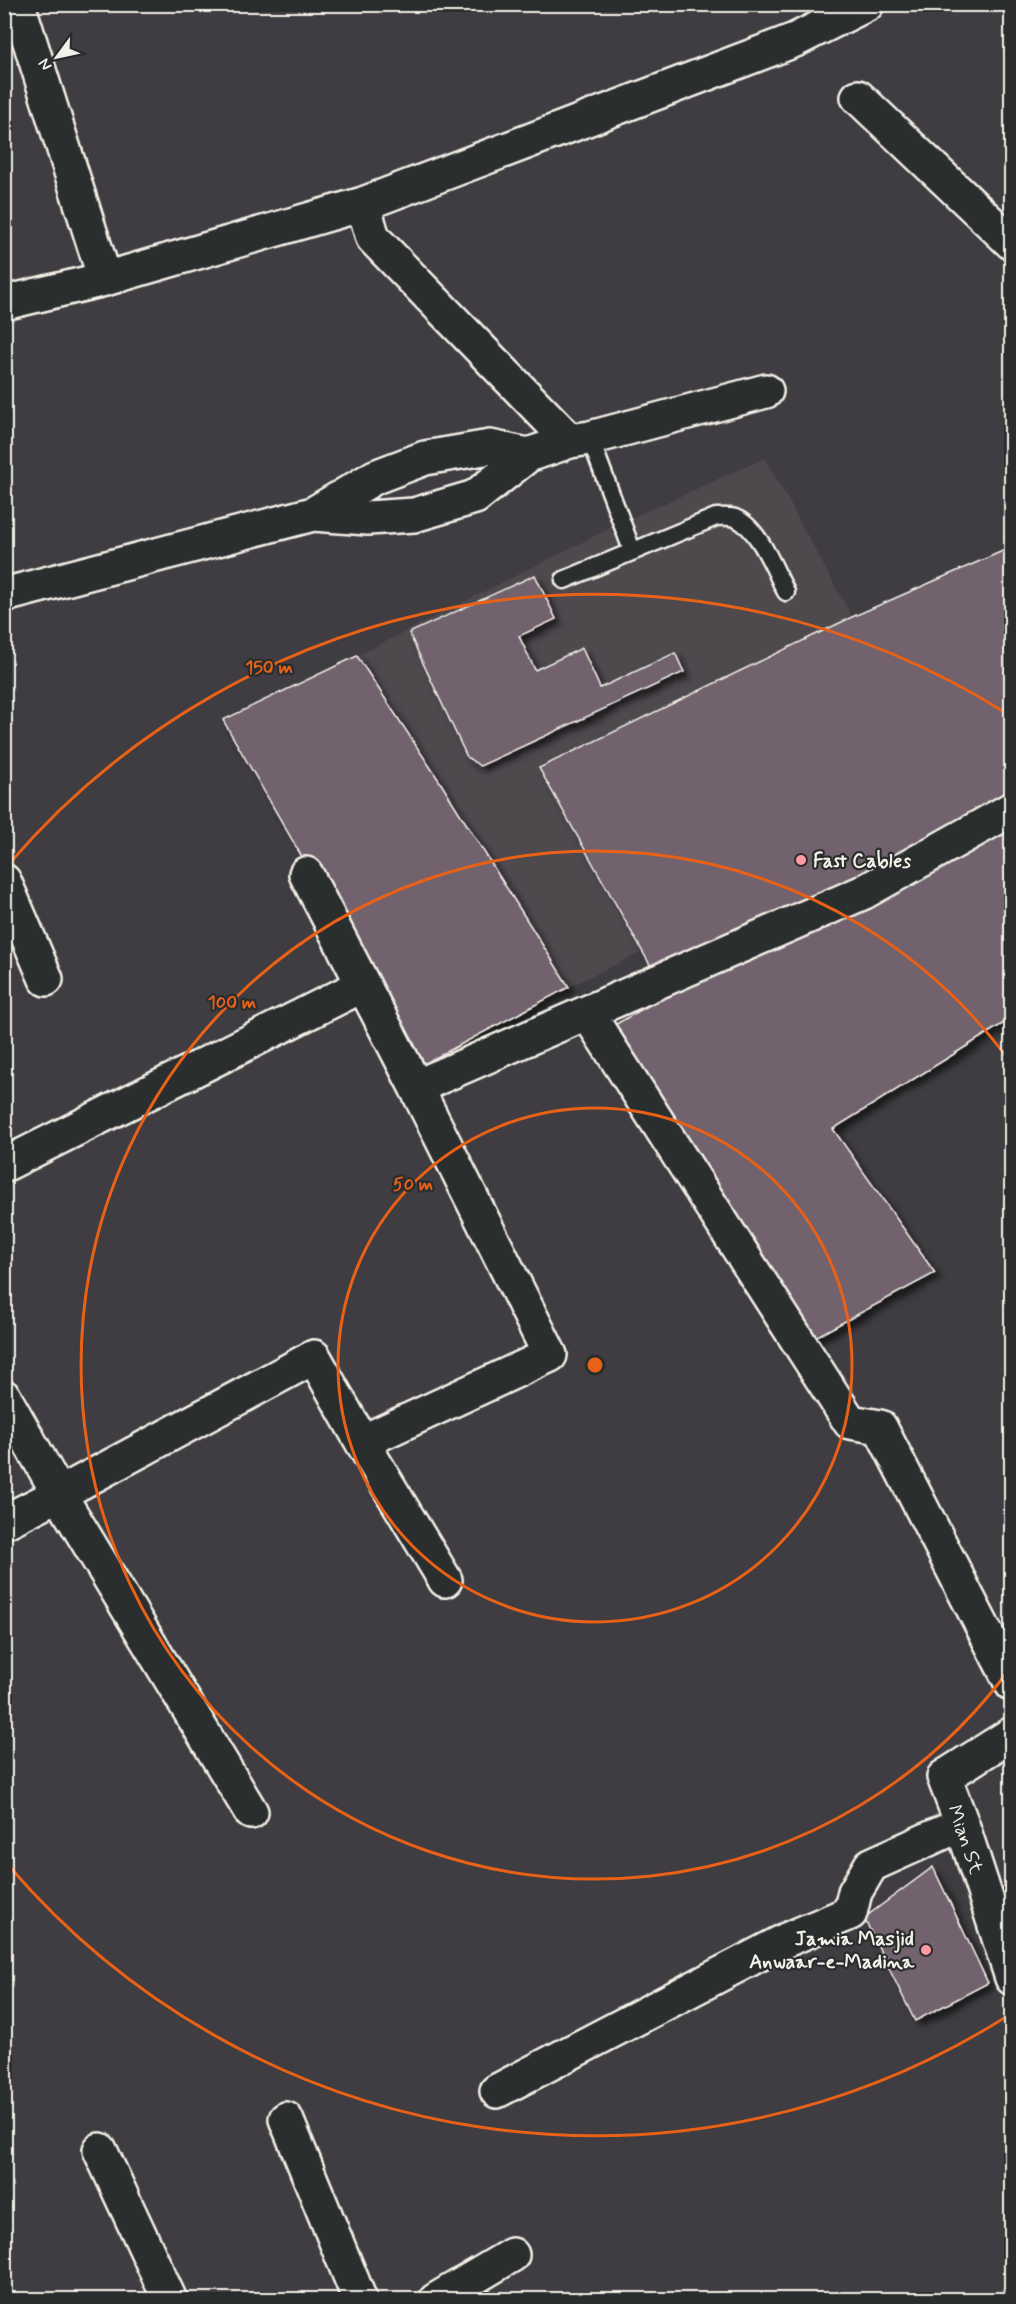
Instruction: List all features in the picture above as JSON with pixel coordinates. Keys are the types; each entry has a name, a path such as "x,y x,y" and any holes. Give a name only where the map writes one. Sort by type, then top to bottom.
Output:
{"street":[{"path":"18,4 105,279"},
{"path":"4,303 105,279 363,204 795,40 863,6"},
{"path":"858,97 1011,243"},
{"path":"363,204 373,238 580,440"},
{"path":"314,514 368,518 414,515 475,496 528,455 766,391"},
{"path":"4,595 314,514 375,477 425,458 490,447 528,455"},
{"path":"416,1087 864,892 1011,809"},
{"path":"306,874 550,1355 362,1442"},
{"path":"4,881 46,979"},
{"path":"4,1165 363,985"},
{"path":"588,1014 850,1422 880,1426 1011,1684"},
{"path":"4,1522 314,1357 445,1580"},
{"path":"4,1397 59,1494 251,1812"},
{"name":"Mian St","path":"1011,1734 944,1777 962,1824 1011,1978"},
{"path":"497,2091 786,1940 850,1913 855,1892 871,1865 962,1824"},
{"path":"286,2119 360,2300"},
{"path":"100,2150 170,2300"},
{"path":"436,2300 512,2254"}],"lane":[{"path":"580,440 632,550"},
{"path":"564,580 716,516 735,518 749,527 760,542 786,592"}],"shaded area":[{"path":"765,458 852,617 539,768 642,952 569,987 440,782 357,656 620,523"}],"building":[{"name":"Fast Cables","path":"1012,547 1012,1018 833,1129 935,1273 808,1341 611,1027 667,995 539,768 852,617"},
{"path":"535,575 556,619 519,636 535,670 582,648 600,688 675,653 684,672 480,766 467,757 409,633"},
{"path":"357,656 440,782 569,987 422,1065 223,720"},
{"name":"Jamia Masjid Anwaar-e-Madina","path":"933,1867 988,1983 915,2021 864,1918"}],"place":[{"name":"Fast Cables","path":"801,860"},
{"name":"Jamia Masjid Anwaar-e-Madina","path":"926,1950"}]}
